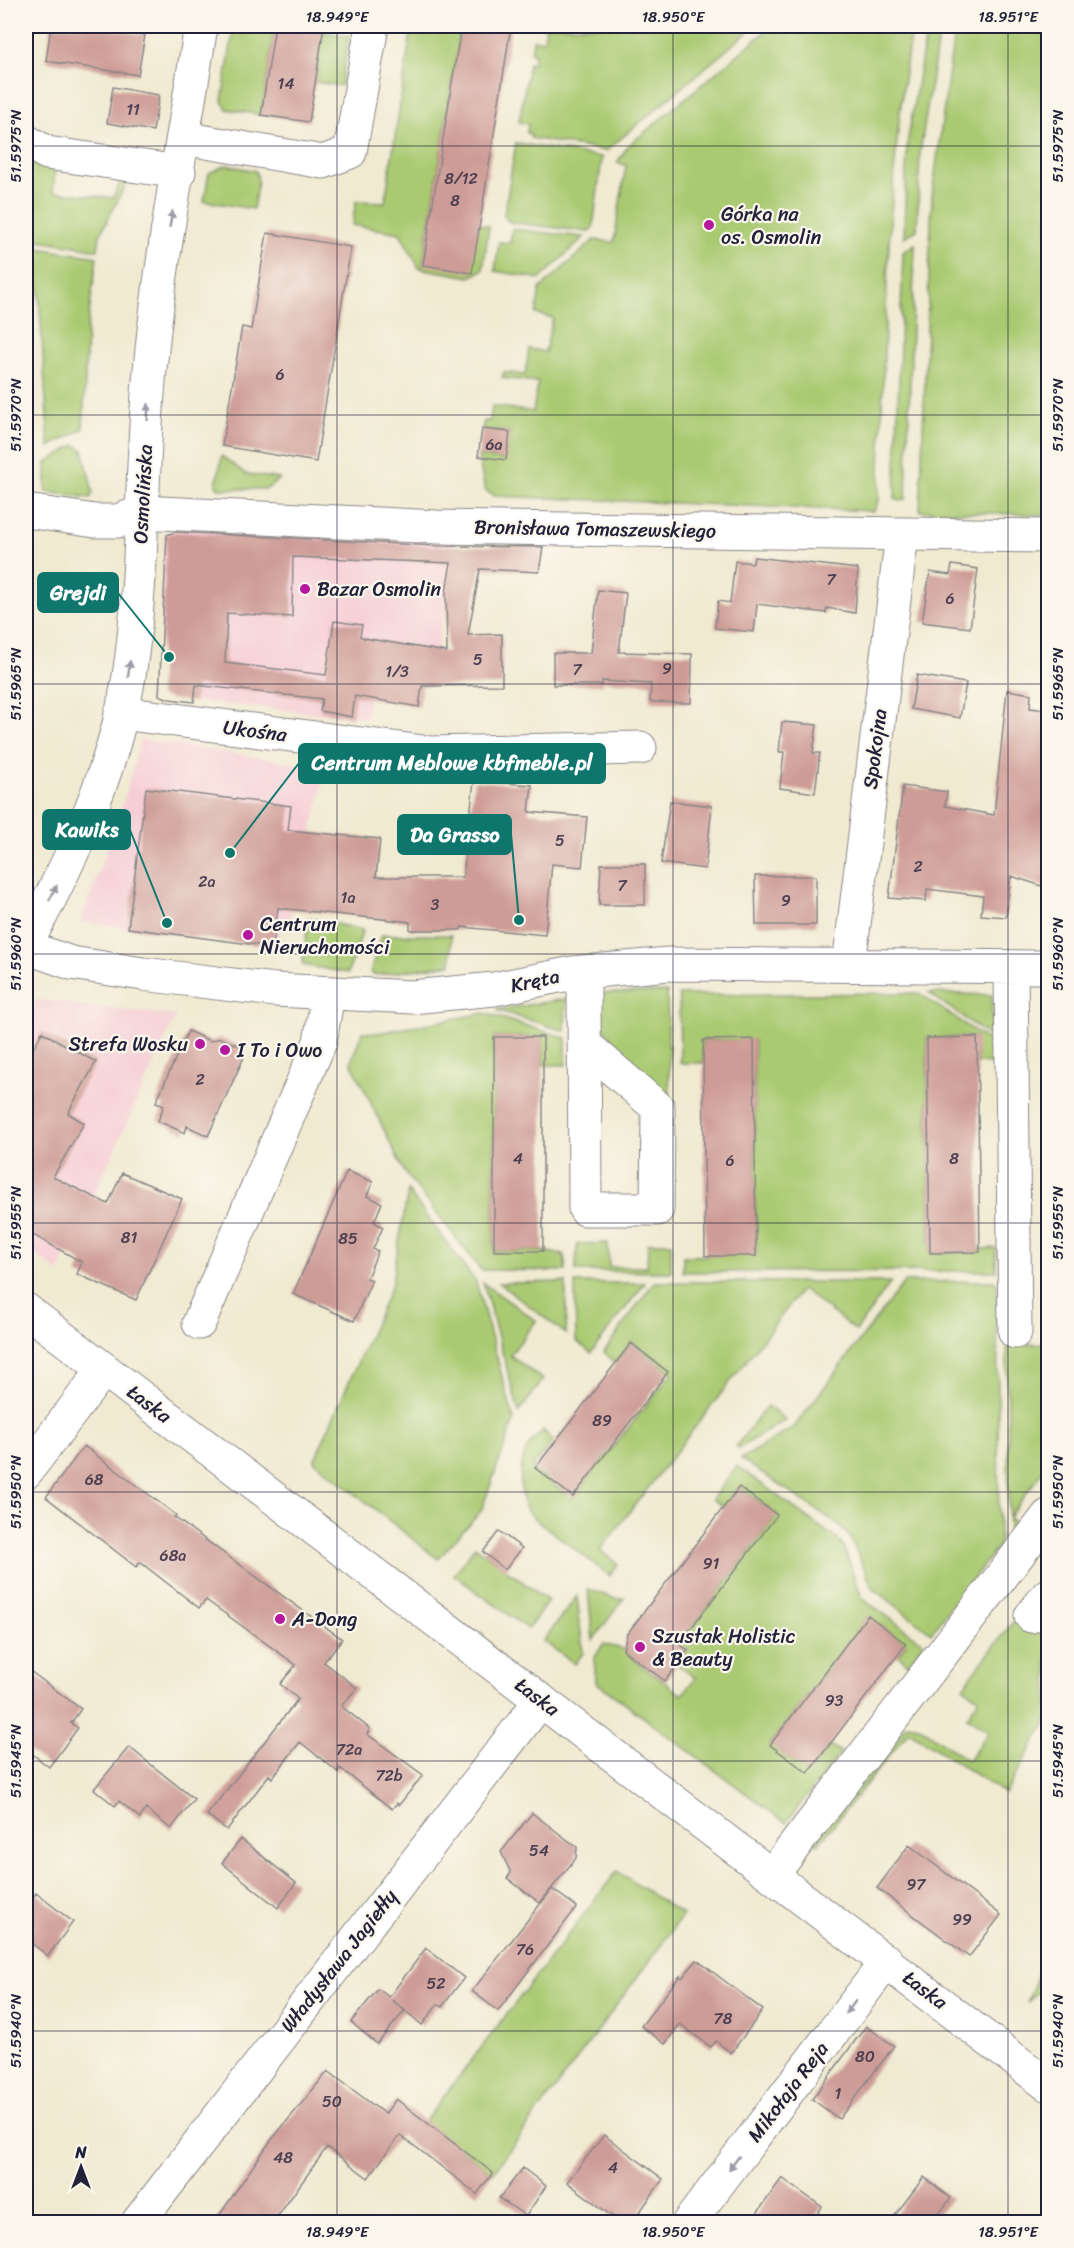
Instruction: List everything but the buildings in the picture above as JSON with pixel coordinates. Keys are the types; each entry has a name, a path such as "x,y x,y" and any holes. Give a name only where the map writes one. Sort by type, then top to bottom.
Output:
{"street":[{"name":"Osmolińska","path":"26,946 56,888 89,814 121,713 130,664 151,359 201,26"},
{"path":"183,138 323,162 350,152 372,26"},
{"path":"26,141 47,153 178,172"},
{"path":"26,511 95,521 118,521 142,512"},
{"name":"Bronisława Tomaszewskiego","path":"142,512 437,527 1048,536"},
{"name":"Spokojna","path":"849,965 902,534"},
{"name":"Ukośna","path":"121,713 431,753 640,748"},
{"name":"Kręta","path":"26,946 70,963 275,990 412,997 494,989 573,973 669,964 1048,968"},
{"path":"1011,968 1015,1332"},
{"path":"573,973 584,987 584,1044 585,1209 657,1209 658,1108 584,1044"},
{"path":"199,1323 320,1042 328,993"},
{"name":"Łaska","path":"26,1310 1048,2085"},
{"path":"26,1472 104,1369"},
{"path":"772,1875 1048,1516"},
{"name":"Władysława Jagiełły","path":"138,2223 541,1700"},
{"name":"Mikołaja Reja","path":"689,2223 886,1961"}],"shaded area":[{"name":"Bazar Osmolin","path":"185,527 455,537 437,650 378,641 366,718 169,699 159,695 164,534"},
{"path":"140,739 327,768 291,914 273,947 81,922 125,797"},
{"path":"37,1000 176,1016 58,1272 26,1247 26,1018"}],"green space":[{"path":"234,26 275,26 261,115 227,109 222,101"},
{"path":"412,26 461,26 423,265 479,224 489,226 483,270 470,277 419,268 400,233 352,225 356,201 385,202"},
{"path":"535,26 755,26 606,151 530,138 531,134 527,133 528,124 519,122 529,63 533,64 535,54 531,53 533,40 544,40 546,27"},
{"path":"772,26 912,26 903,85 892,203 879,500 874,511 494,496 485,490 478,456 505,460 510,432 482,429 484,421 490,421 492,406 533,412 538,382 502,378 504,372 525,375 529,349 545,352 553,318 536,314 540,289 594,240 614,242 626,165 617,163 628,146"},
{"path":"927,26 940,26 920,153 917,230 904,237 907,145"},
{"path":"955,26 1048,26 1048,515 920,511 932,196"},
{"path":"323,32 349,36 341,86 315,82"},
{"path":"516,143 602,157 593,227 588,232 509,222 504,215"},
{"path":"26,158 55,171 53,192 113,198 122,178 129,178 100,235 98,250 34,239 31,198 26,198"},
{"path":"226,165 256,171 258,181 253,209 204,201 209,173"},
{"path":"512,229 584,237 540,279 495,271 499,242 510,243"},
{"path":"915,244 906,499 900,501 895,498 903,252"},
{"path":"36,248 97,257 87,328 83,429 49,447"},
{"path":"75,445 83,450 93,493 90,498 46,492 46,463"},
{"path":"222,456 246,474 280,479 267,489 220,489 216,485"},
{"path":"309,918 363,930 348,973 302,965"},
{"path":"382,935 451,935 451,964 378,975 370,973"},
{"path":"667,992 670,1105 597,1021 595,993"},
{"path":"919,993 993,1044 993,1064 977,1063 976,1037 927,1038 930,1253 979,1252 980,1249 996,1248 996,1271 683,1272 683,1256 756,1255 754,1040 703,1040 703,1063 680,1063 679,995"},
{"path":"929,993 992,995 992,1038"},
{"path":"566,999 565,1031 496,1010"},
{"path":"484,1013 566,1038 566,1065 543,1065 543,1037 494,1037 494,1251 543,1251 564,1255 566,1271 481,1270 404,1171 351,1062 362,1032 378,1033"},
{"path":"1048,1189 1048,1464 1009,1517 1021,1530 1009,1549 1007,1345 1047,1344"},
{"path":"408,1191 476,1282 514,1420 481,1511 438,1559 314,1461 391,1287"},
{"path":"608,1243 609,1267 647,1267 648,1243 671,1243 671,1272 576,1271 577,1244"},
{"path":"994,1281 997,1285 999,1545 931,1633 873,1588 850,1537 839,1525 741,1459 795,1426 904,1282"},
{"path":"566,1282 566,1334 499,1283"},
{"path":"654,1282 891,1282 856,1331 802,1289 600,1550 618,1564 610,1576 530,1515 523,1501 521,1485 523,1460 526,1450 543,1430 553,1441 532,1468 572,1499 672,1373 632,1342 615,1363 604,1352"},
{"path":"483,1283 536,1321 510,1355 543,1380 519,1412"},
{"path":"575,1283 645,1283 591,1353 576,1341"},
{"path":"767,1406 786,1420 739,1448 736,1446"},
{"path":"737,1466 842,1543 862,1598 924,1643 908,1664 898,1655 906,1644 868,1616 770,1744 808,1773 830,1745 841,1752 786,1823 596,1682 594,1659 603,1644 623,1649 682,1695 695,1678 677,1664 687,1651 679,1644 777,1515 739,1487 724,1507 712,1499"},
{"path":"475,1546 548,1601 528,1629 454,1575"},
{"path":"588,1589 616,1599 624,1598 593,1640"},
{"path":"577,1596 583,1653 575,1664 543,1641"},
{"path":"1020,1613 1048,1634 1048,1719 1005,1794 909,1731 818,1844 810,1839 908,1724 919,1726 968,1761 989,1732 967,1717 979,1699 963,1687"},
{"path":"617,1871 683,1915 493,2173 424,2122"},
{"path":"1048,1948 1048,1982 1027,2003"}],"place":[{"name":"Górka na os. Osmolin","path":"709,225"},
{"name":"Bazar Osmolin","path":"305,589"},
{"name":"Grejdi","path":"169,657"},
{"name":"Centrum Meblowe kbfmeble.pl","path":"230,853"},
{"name":"Da Grasso","path":"519,920"},
{"name":"Kawiks","path":"167,923"},
{"name":"Centrum Nieruchomości","path":"248,935"},
{"name":"Strefa Wosku","path":"200,1044"},
{"name":"I To i Owo","path":"225,1050"},
{"name":"A-Dong","path":"280,1619"},
{"name":"Szustak Holistic & Beauty","path":"640,1647"}]}
